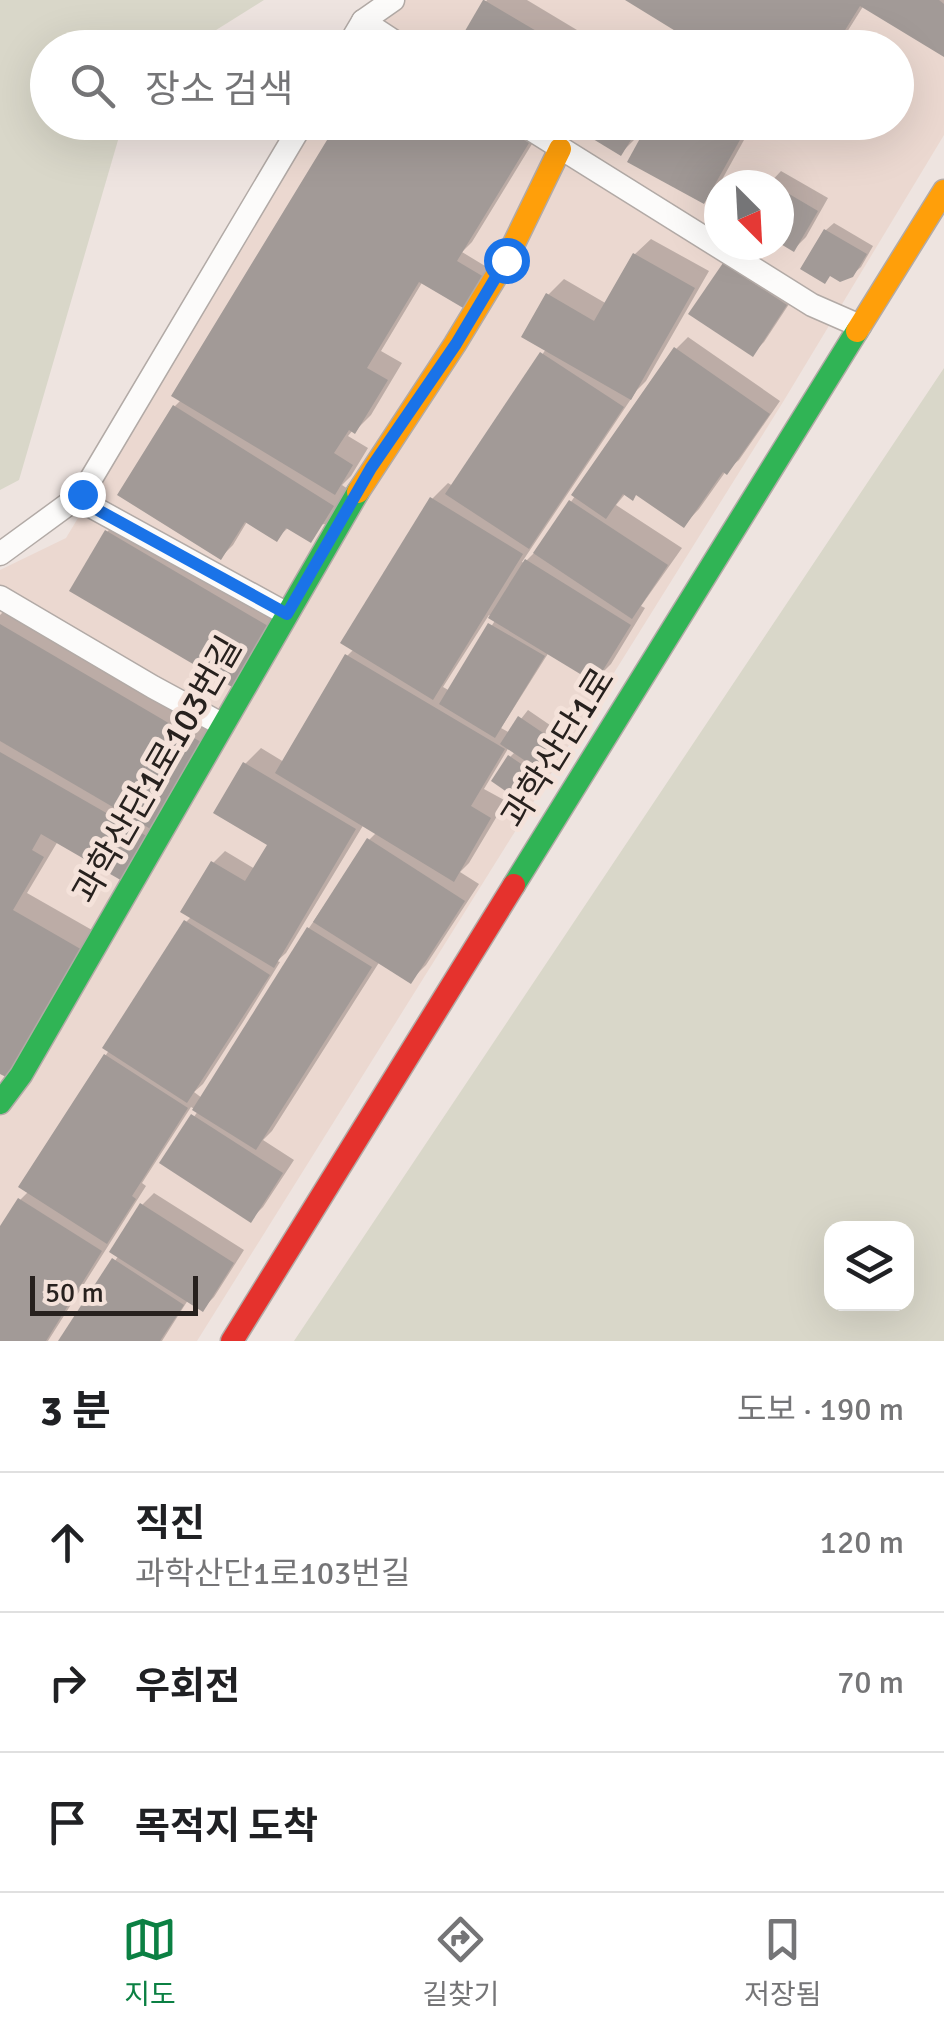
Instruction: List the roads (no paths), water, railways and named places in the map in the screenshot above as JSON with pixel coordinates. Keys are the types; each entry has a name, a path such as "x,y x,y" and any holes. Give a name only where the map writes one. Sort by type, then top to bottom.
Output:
{"main road":[{"name":"과학산단1로103번길","path":"0,1104 21,1075 371,468 456,344 506,260 560,150"},
{"name":"과학산단1로","path":"232,1341 944,191"}],"street":[{"path":"357,30 363,20 392,0"},
{"path":"363,20 378,30"},
{"path":"0,554 82,494 291,140"},
{"path":"545,140 812,306 860,326"},
{"path":"76,498 287,614"},
{"path":"0,597 223,725"}]}
